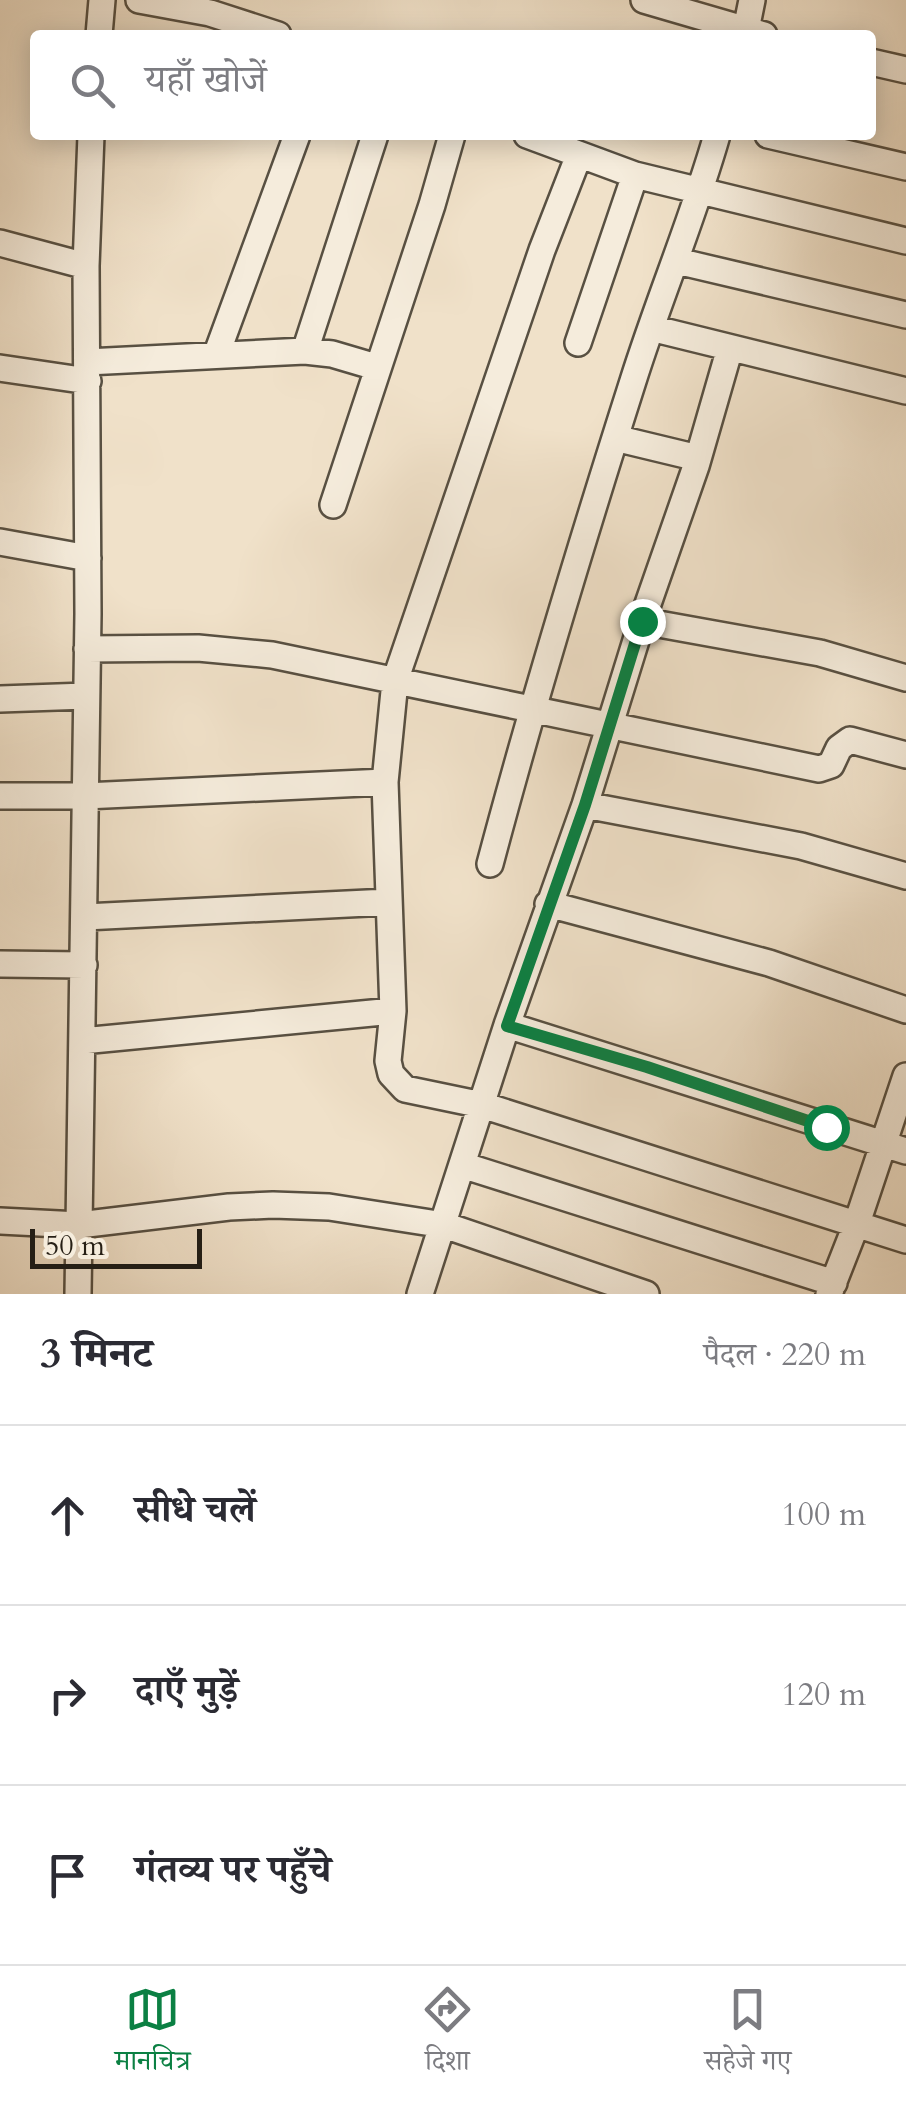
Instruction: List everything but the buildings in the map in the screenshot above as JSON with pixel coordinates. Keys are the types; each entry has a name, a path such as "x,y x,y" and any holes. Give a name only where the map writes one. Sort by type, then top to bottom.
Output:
{"street":[{"path":"99,30 102,0"},
{"path":"139,0 210,13 263,30"},
{"path":"644,0 742,30"},
{"path":"752,0 752,30"},
{"path":"876,63 906,70"},
{"path":"78,1294 88,649 86,266 91,140"},
{"path":"217,353 294,140"},
{"path":"304,351 373,140"},
{"path":"332,504 451,140"},
{"path":"540,140 635,175 906,240"},
{"path":"490,864 531,710 715,140"},
{"path":"790,140 906,167"},
{"path":"579,155 542,250 394,681 385,782 392,1011 388,1061 395,1081 405,1089 482,1105 906,1240"},
{"path":"578,344 635,175"},
{"path":"0,242 86,266"},
{"path":"677,261 906,315"},
{"path":"652,328 906,391"},
{"path":"420,1294 548,904 585,805 730,348"},
{"path":"0,368 87,372 217,353 304,351 341,356 376,367"},
{"path":"616,438 698,458"},
{"path":"0,542 88,558"},
{"path":"642,621 820,653 906,678"},
{"path":"88,649 232,649 819,769 830,765 850,740 906,756"},
{"path":"0,699 86,696"},
{"path":"0,796 85,796 385,782"},
{"path":"585,805 801,846 906,876"},
{"path":"84,917 388,902"},
{"path":"548,904 769,963 906,1010"},
{"path":"0,964 84,965"},
{"path":"82,1041 392,1011"},
{"path":"507,1026 894,1148"},
{"path":"462,1165 832,1289 856,1226 894,1148 906,1076"},
{"path":"0,1221 78,1226 182,1211 273,1205 328,1207 444,1225 646,1294"}],"route":[{"path":"642,621 585,805 507,1026 647,1067 826,1127"}]}
